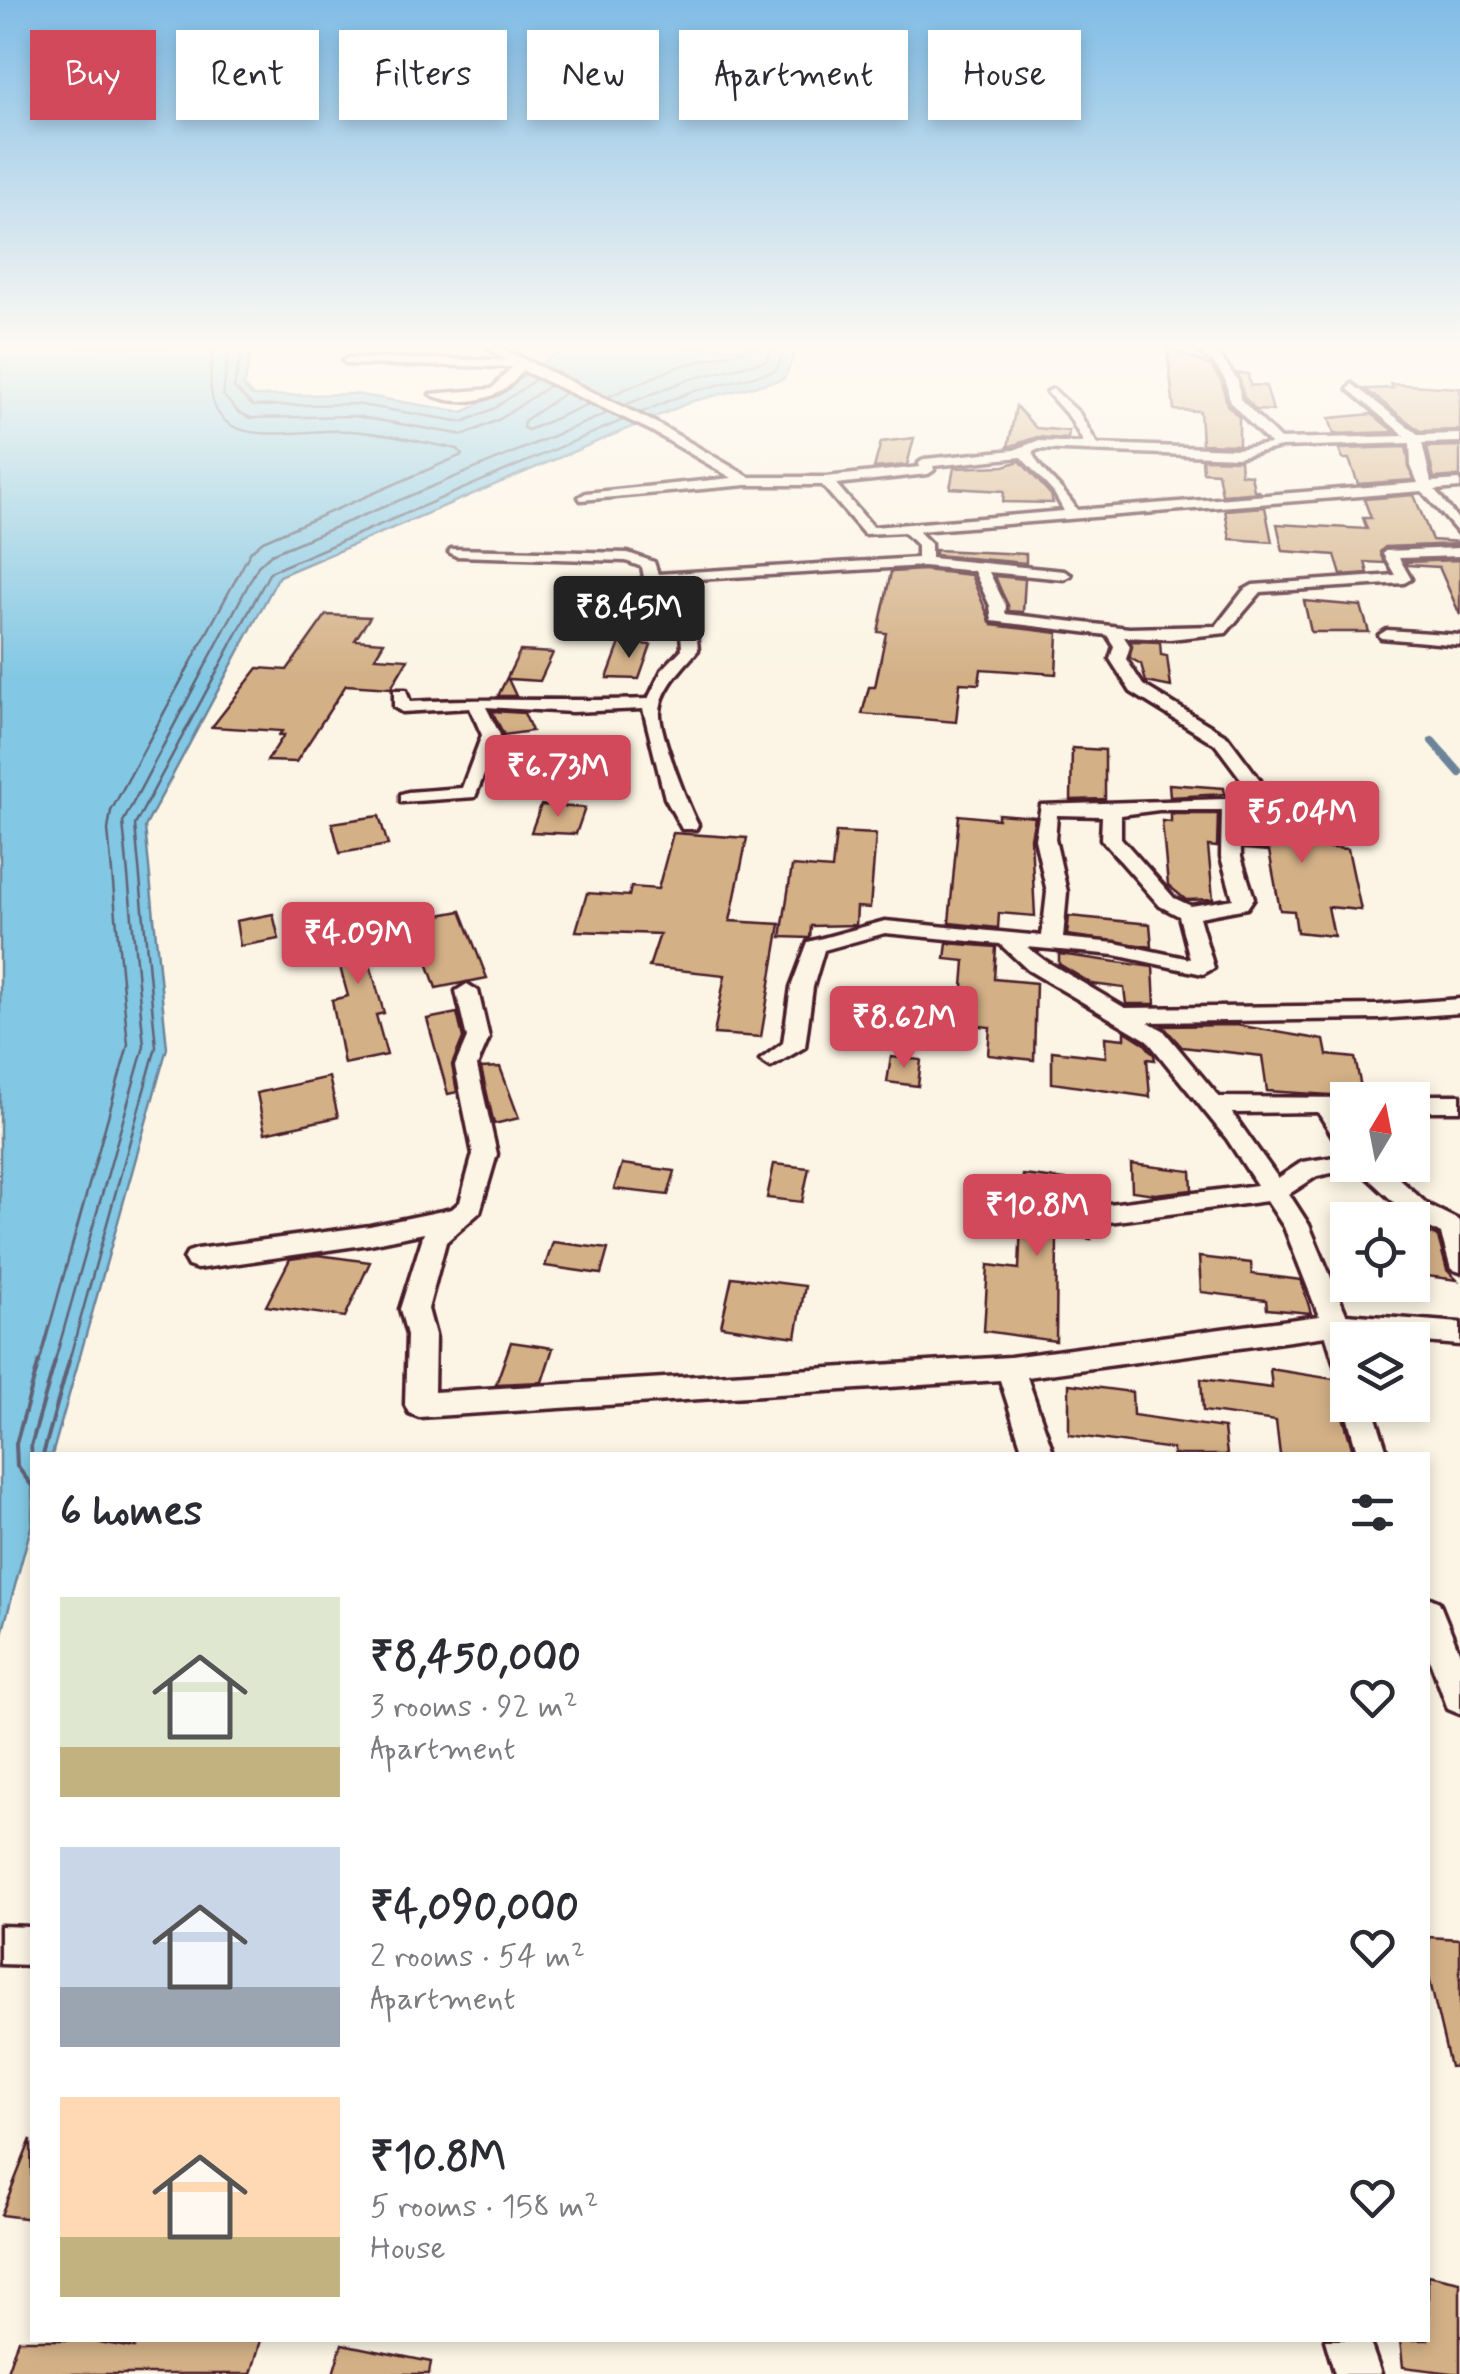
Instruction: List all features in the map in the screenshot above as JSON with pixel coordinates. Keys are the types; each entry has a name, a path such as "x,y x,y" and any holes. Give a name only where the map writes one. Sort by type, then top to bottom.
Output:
{"street":[{"path":"706,458 746,481"},
{"path":"586,497 746,481 826,481 912,474 928,470 925,463 968,458"},
{"path":"1028,458 1060,491 1074,516"},
{"path":"1414,458 1424,487 1460,531"},
{"path":"826,481 870,531 1460,484"},
{"path":"907,528 924,544 924,562"},
{"path":"456,552 628,556 649,565 652,580"},
{"path":"979,567 998,606 997,618 1170,634 1222,630 1249,593 1258,588 1404,578 1390,554 1460,552"},
{"path":"689,825 674,798 651,710 670,670 690,650 688,629 649,621 639,609 640,583 924,562 1064,575"},
{"path":"1111,629 1122,646 1118,660 1137,688 1220,740 1252,780 1231,805 1231,856 1244,898 1240,904 1188,913 1167,902 1112,839 1112,811"},
{"path":"1386,635 1460,640"},
{"path":"400,694 402,707 476,703 572,708 654,704"},
{"path":"408,798 469,793 491,735 476,703"},
{"path":"1052,945 1057,892 1045,839 1048,809 1112,811 1159,804 1231,805"},
{"path":"771,1060 794,1047 802,987 815,946 885,927 1115,949 1203,968 1188,913"},
{"path":"1008,941 1036,965 1155,1035 1276,1191 1296,1226 1335,1322"},
{"path":"467,991 478,1038 466,1066 485,1154 471,1206 434,1238 414,1309 421,1335 419,1406 1010,1368 1330,1325"},
{"path":"1121,1014 1378,1012 1460,1006"},
{"path":"1430,1103 1460,1103"},
{"path":"1213,1105 1330,1104"},
{"path":"1110,1214 1276,1191 1311,1168 1330,1165"},
{"path":"1387,1182 1419,1211 1453,1229 1460,1262"},
{"path":"197,1260 370,1235 460,1216"},
{"path":"1430,1332 1460,1334"},
{"path":"1010,1368 1038,1452"},
{"path":"1363,1422 1372,1452"},
{"path":"1430,1617 1460,1698"},
{"path":"0,1945 30,1946"},
{"path":"1348,2342 1358,2374"}],"water":[{"path":"0,458 559,458 279,576 145,827 167,1048 53,1452 30,1452 30,1530 0,1641"}],"building":[{"path":"877,458 909,458 907,465 874,468"},
{"path":"1408,458 1413,480 1358,484 1349,459 1343,459"},
{"path":"1429,458 1460,458 1460,476 1434,478"},
{"path":"1202,459 1240,460 1241,474 1251,475 1254,490 1261,492 1222,495 1218,473 1203,472"},
{"path":"1020,461 1051,495 1053,503 1003,502 1004,491 950,488 954,468 1004,466"},
{"path":"1414,495 1432,540 1460,544 1385,547 1380,552 1384,563 1365,562 1368,573 1341,575 1335,555 1283,551 1277,524 1367,529 1363,518 1371,518 1364,499"},
{"path":"1265,507 1272,542 1230,539 1225,510"},
{"path":"935,550 1026,554 1026,563 935,555"},
{"path":"1460,560 1460,615 1439,567 1405,562"},
{"path":"924,570 971,575 992,625 1058,633 1056,674 981,669 979,684 960,683 956,722 862,714 869,687 875,687 886,633 878,632 891,572"},
{"path":"995,576 1025,579 1023,612 1009,611"},
{"path":"1304,601 1361,606 1369,632 1311,632"},
{"path":"326,615 370,617 355,640 384,642 375,657 408,659 391,688 346,685 296,762 267,761 284,735 279,735 282,731 212,727 258,668 287,670"},
{"path":"1131,641 1160,642 1161,655 1167,656 1171,687 1146,682 1141,664 1130,658"},
{"path":"620,643 651,645 639,679 607,678"},
{"path":"520,651 553,653 540,681 508,679 516,696 498,696"},
{"path":"492,711 524,713 532,731 504,735"},
{"path":"1072,748 1105,750 1105,799 1071,800"},
{"path":"1169,784 1224,788 1225,794 1170,797"},
{"path":"1246,803 1310,809 1319,847 1348,849 1361,910 1328,907 1334,936 1297,932 1294,911 1280,910 1269,851 1245,849"},
{"path":"541,805 585,808 576,834 531,832"},
{"path":"998,814 1035,817 1031,838 1035,916 999,913 998,928 949,923 959,815 998,819"},
{"path":"1171,814 1218,814 1217,847 1208,846 1213,899 1186,900 1168,885 1162,821 1171,822"},
{"path":"379,816 388,845 340,853 332,823"},
{"path":"836,832 876,834 870,908 857,907 856,925 811,926 810,938 781,937 792,866 832,869"},
{"path":"673,833 747,838 730,921 780,924 761,1037 714,1034 725,975 649,967 660,934 576,931 587,893 629,896 631,887 658,889"},
{"path":"376,911 386,943 365,947 384,1013 376,1015 387,1055 344,1064 332,1000 348,996 327,920"},
{"path":"461,911 487,978 436,988 412,920"},
{"path":"273,914 279,939 240,946 236,921"},
{"path":"1069,916 1150,924 1152,947 1067,935"},
{"path":"947,943 996,947 994,979 1036,983 1034,1060 988,1055 990,1027 960,1024 965,961 945,959"},
{"path":"1059,954 1153,967 1155,1004 1126,1004 1124,988 1092,984 1059,964"},
{"path":"457,1013 463,1038 452,1065 457,1092 448,1094 427,1019"},
{"path":"1236,1025 1324,1040 1327,1055 1355,1058 1360,1082 1330,1082 1330,1095 1267,1091 1262,1056 1182,1047 1163,1026"},
{"path":"1125,1031 1154,1055 1155,1060 1147,1059 1150,1097 1052,1083 1052,1051 1106,1057 1105,1037 1125,1039"},
{"path":"891,1057 921,1060 918,1086 887,1082"},
{"path":"500,1067 519,1118 494,1124 481,1068"},
{"path":"329,1077 338,1117 265,1133 257,1093"},
{"path":"622,1164 675,1171 668,1195 614,1189"},
{"path":"774,1164 809,1168 802,1202 767,1198"},
{"path":"1131,1164 1191,1171 1192,1190 1155,1194 1132,1191"},
{"path":"1023,1175 1091,1183 1091,1239 1057,1234 1056,1341 984,1331 988,1265 1019,1269"},
{"path":"1430,1233 1438,1237 1447,1270 1457,1280 1430,1276"},
{"path":"553,1242 608,1249 601,1274 545,1266"},
{"path":"318,1255 370,1262 345,1317 266,1306 290,1259"},
{"path":"1199,1257 1251,1263 1252,1274 1301,1280 1311,1313 1267,1309 1266,1300 1201,1292"},
{"path":"732,1277 805,1286 796,1337 721,1326"},
{"path":"511,1342 553,1348 542,1382 496,1384"},
{"path":"1270,1369 1330,1378 1330,1422 1345,1422 1353,1452 1280,1452 1276,1421 1203,1411 1201,1379 1272,1388"},
{"path":"1069,1384 1132,1392 1133,1415 1224,1428 1227,1452 1173,1452 1069,1435"},
{"path":"1430,1937 1460,1939 1460,2066 1450,2067 1430,1982"},
{"path":"30,2142 30,2219 1,2215"},
{"path":"1430,2275 1460,2282 1460,2374 1403,2367 1400,2342 1430,2342"},
{"path":"18,2340 99,2342 134,2348 136,2342 260,2342 251,2374 6,2374"},
{"path":"342,2344 431,2362 429,2374 333,2374"}],"waterway":[{"path":"1432,741 1460,773"}]}
